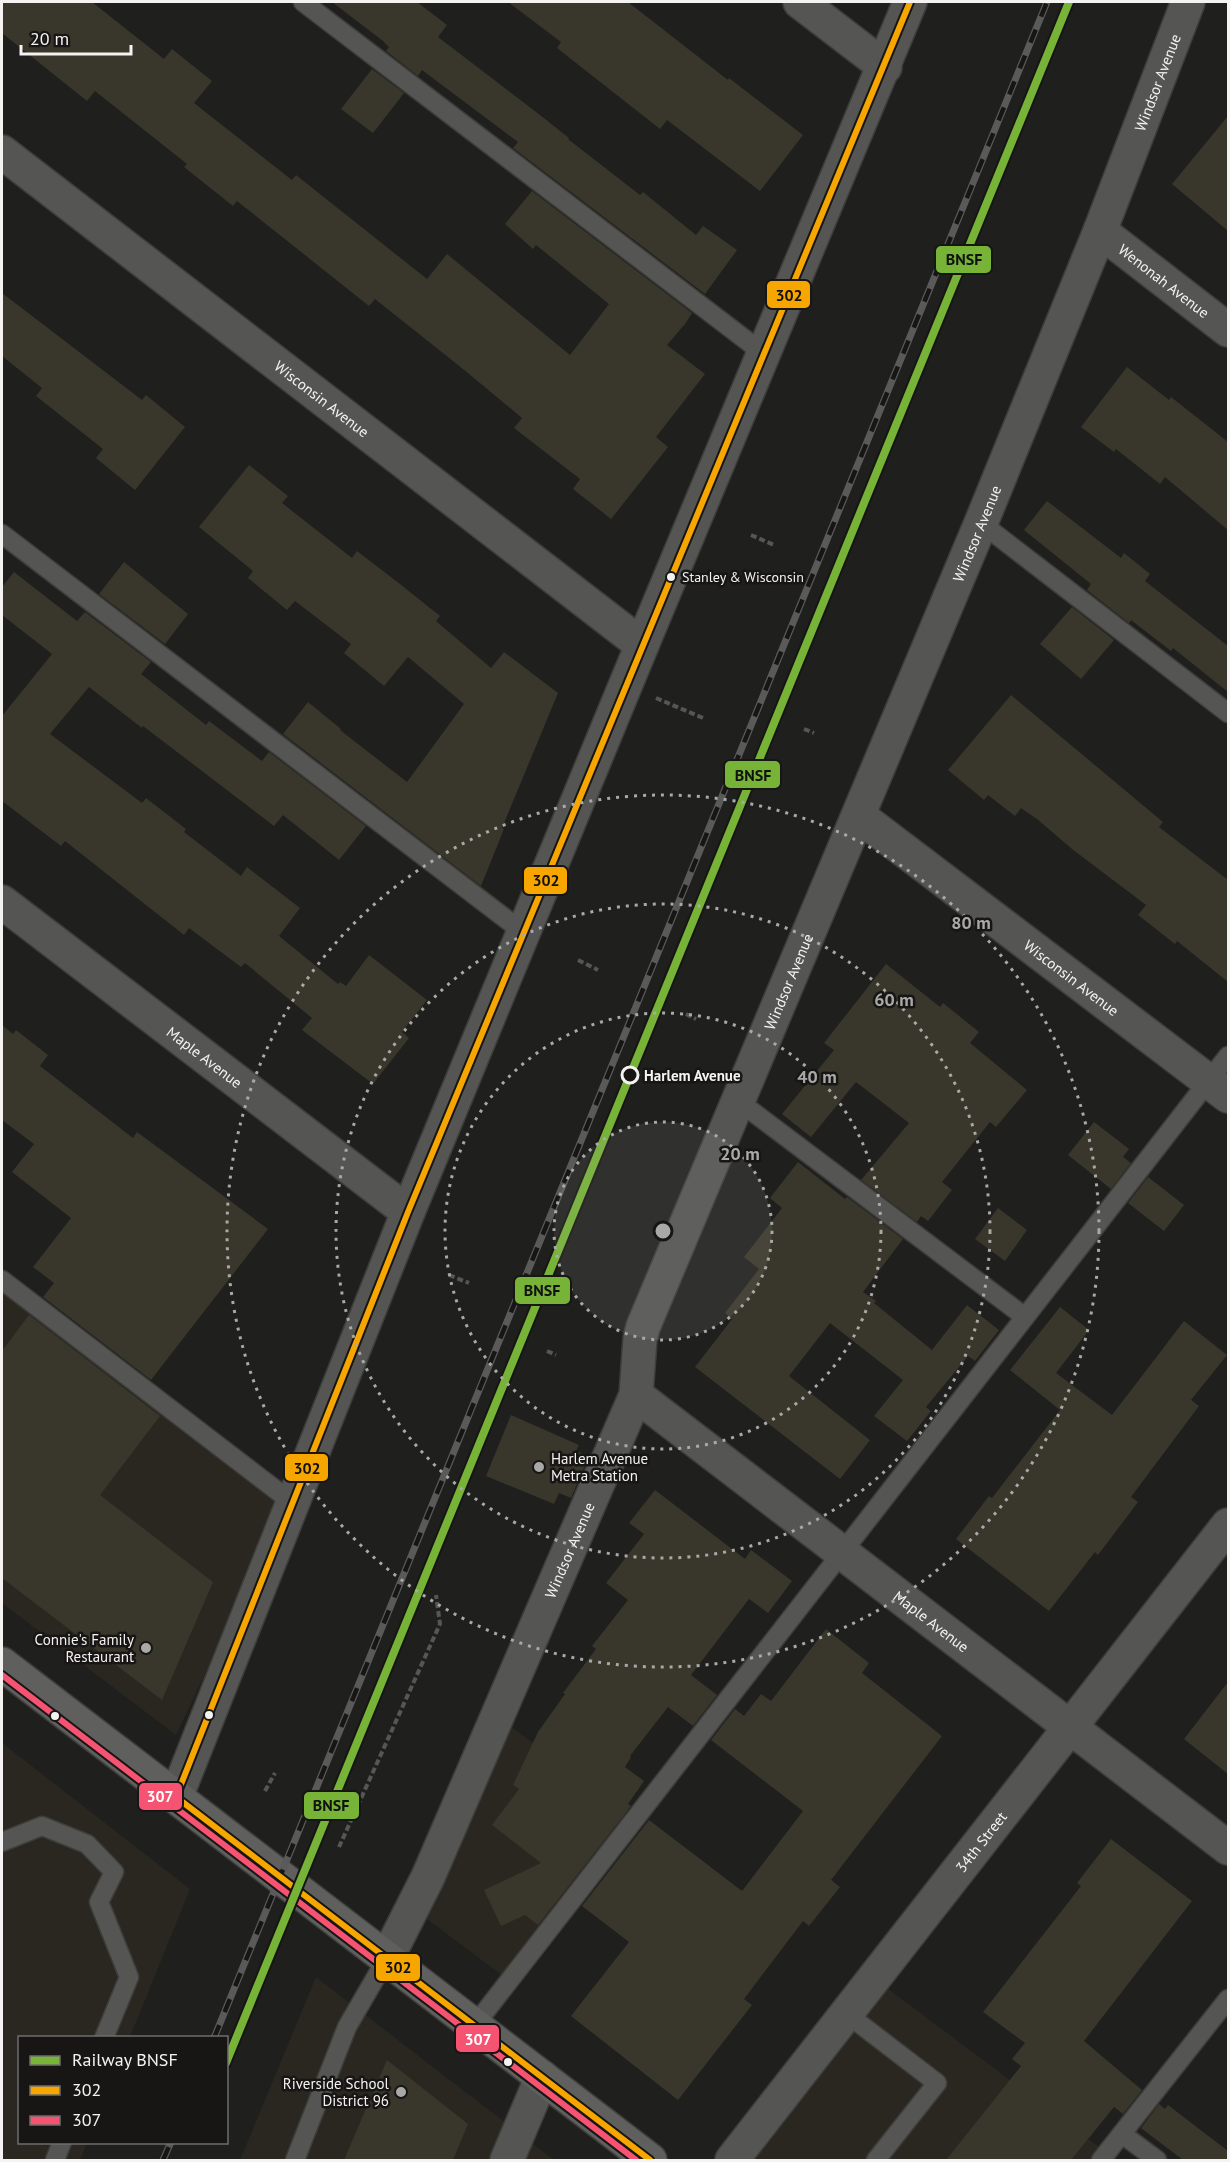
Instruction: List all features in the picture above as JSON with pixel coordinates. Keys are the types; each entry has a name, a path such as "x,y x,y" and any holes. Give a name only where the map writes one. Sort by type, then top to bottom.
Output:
{"main road":[{"path":"2,1666 542,2077 638,2157"}],"street":[{"path":"800,2 885,67"},
{"path":"176,1797 408,1212 763,353 885,67 910,2"},
{"name":"Windsor Avenue","path":"387,1958 428,1876 636,1395 640,1339 643,1328 981,523 1100,231 1188,2"},
{"name":"Wisconsin Avenue","path":"2,152 642,645"},
{"name":"Wenonah Avenue","path":"1100,231 1228,330"},
{"name":"Wisconsin Avenue","path":"859,816 1222,1078"},
{"name":"Maple Avenue","path":"2,902 408,1212"},
{"name":"Maple Avenue","path":"636,1395 1228,1848"},
{"name":"34th Street","path":"732,2160 1228,1525"},
{"path":"507,2160 542,2077"}],"lane":[{"path":"303,2 763,353"},
{"path":"981,523 1228,713"},
{"path":"2,534 524,932"},
{"path":"474,2026 1025,1317 1222,1078"},
{"path":"737,1100 1025,1317"},
{"path":"2,1280 293,1503"},
{"path":"2,1842 42,1826 87,1844 114,1872 99,1902 129,1977 104,2036"},
{"path":"295,2160 346,2027 387,1958"},
{"path":"1101,2160 1228,1999"},
{"path":"847,2013 937,2083 876,2160"},
{"path":"1122,2134 1157,2160"},
{"path":"55,2160 61,2144"}],"path":[{"path":"751,536 774,545"},
{"path":"649,695 703,718"},
{"path":"804,729 814,734"},
{"path":"578,960 598,970"},
{"path":"686,1014 696,1019"},
{"path":"449,1275 469,1283"},
{"path":"547,1351 556,1354"},
{"path":"339,1847 440,1624 436,1594"},
{"path":"265,1791 275,1773"}],"shaded area":[{"path":"2,1285 286,1504 176,1735 2,1603"},
{"path":"501,1719 632,1817 503,1976 419,1913"},
{"path":"2,1743 190,1889 130,2036 18,2036 18,2144 87,2144 80,2160 2,2160"},
{"path":"316,1977 554,2160 240,2160"},
{"path":"879,1982 1102,2149 1093,2160 752,2160"}],"building":[{"path":"2,2 92,2 164,59 172,49 212,81 194,103 292,180 296,175 427,279 447,254 570,355 609,304 536,245 533,249 505,224 532,191 692,313 667,345 705,374 656,437 668,447 611,519 573,489 580,479 514,428 522,418 463,369 375,299 369,306 237,201 233,206 184,167 187,164 95,91 87,101 2,33"},
{"path":"332,2 417,2 447,25 438,37 640,195 643,192 696,235 703,226 737,250 705,294 513,148 518,142 422,70 418,76 386,51 389,47 383,41"},
{"path":"508,2 628,2 803,135 760,191 667,120 660,129 557,48 561,42"},
{"path":"372,69 404,93 373,133 341,109"},
{"path":"1228,116 1228,231 1172,184"},
{"path":"2,293 142,400 146,395 185,427 135,490 96,458 103,449 36,396 42,388 2,356"},
{"path":"1127,367 1169,400 1171,397 1228,442 1228,530 1165,477 1160,484 1116,449 1114,452 1081,427"},
{"path":"249,465 288,496 282,503 352,558 357,551 400,584 440,616 436,621 491,668 504,652 558,693 502,828 504,829 481,886 283,734 308,702 407,782 464,704 408,657 384,686 344,653 351,644 295,601 287,610 248,578 253,571 199,527"},
{"path":"1047,501 1121,558 1124,553 1150,574 1145,581 1228,646 1228,692 1173,648 1171,651 1131,620 1129,623 1087,590 1091,584 1024,530"},
{"path":"124,562 188,614 165,644 99,594"},
{"path":"14,572 77,621 85,612 151,662 141,674 206,725 209,721 262,761 269,752 366,826 339,860 283,815 274,826 89,687 50,734 142,803 146,798 186,829 184,832 241,876 247,867 300,908 279,936 338,984 340,982 346,986 369,955 427,1000 402,1032 409,1038 373,1084 302,1030 312,1018 245,963 241,967 189,928 184,935 65,841 61,846 2,801 2,716 52,654 2,615 2,587"},
{"path":"1072,607 1114,640 1081,679 1040,644"},
{"path":"1011,695 1163,822 1159,827 1228,880 1228,982 1177,941 1175,944 1138,915 1146,905 1072,849 1037,819 1021,808 1015,816 988,795 984,800 948,770"},
{"path":"886,964 940,1007 943,1003 979,1032 970,1043 1027,1090 996,1127 990,1122 942,1182 952,1190 928,1221 921,1216 917,1222 861,1180 909,1123 856,1082 811,1137 782,1114 834,1050 824,1043"},
{"path":"2,1025 13,1034 16,1030 48,1055 40,1066 133,1138 137,1132 268,1229 151,1380 43,1297 54,1283 33,1267 71,1218 12,1172 34,1144 2,1120"},
{"path":"1094,1122 1129,1149 1123,1157 1131,1163 1111,1189 1068,1155"},
{"path":"798,1162 845,1199 847,1197 903,1239 863,1292 876,1301 874,1303 932,1350 967,1305 999,1330 975,1361 968,1356 926,1407 931,1411 907,1441 874,1416 903,1380 830,1323 789,1376 870,1440 840,1479 695,1367 732,1319 725,1313 759,1269 744,1257 782,1208 770,1198"},
{"path":"1148,1177 1184,1205 1164,1231 1128,1203"},
{"path":"998,1208 1027,1230 1005,1261 975,1239"},
{"path":"1060,1307 1089,1330 1056,1373 1112,1415 1184,1321 1227,1355 1191,1400 1199,1406 1131,1497 1138,1502 1098,1555 1095,1552 1049,1611 956,1539 989,1496 992,1498 1060,1410 1010,1370"},
{"path":"29,1315 160,1416 100,1495 213,1582 162,1700 2,1578 2,1351"},
{"name":"Harlem Avenue Metra Station","path":"511,1415 579,1445 576,1451 589,1456 571,1498 559,1493 554,1504 486,1476"},
{"path":"655,1490 745,1559 751,1550 792,1581 768,1613 749,1599 691,1675 717,1695 693,1726 668,1707 630,1756 625,1767 644,1781 628,1804 631,1806 538,1925 525,1915 501,1926 484,1890 541,1863 492,1825 519,1789 513,1785 538,1732 565,1694 563,1693 596,1649 592,1646 628,1600 606,1583 644,1534 629,1523"},
{"path":"826,1629 869,1663 862,1673 942,1736 831,1880 840,1887 809,1926 803,1921 744,1999 752,2005 678,2100 571,2016 629,1942 582,1906 649,1820 742,1891 803,1811 711,1740 735,1709 744,1716 761,1694 771,1701"},
{"path":"1228,1682 1228,1774 1184,1739"},
{"path":"1111,1839 1192,1901 1084,2041 1142,2090 1123,2114 1114,2107 1071,2160 946,2160 1021,2066 1012,2059 1025,2043 983,2012 1081,1886 1077,1883"},
{"name":"Riverside School District 96","path":"387,2060 468,2124 453,2160 344,2160"},
{"path":"1159,2104 1165,2109 1168,2105 1228,2151 1228,2160 1183,2160 1141,2128"}],"railway":[{"path":"215,2036 1047,2"},
{"path":"163,2160 170,2144"}],"rail line":[{"name":"BNSF","path":"228,2058 1069,2"}],"transit line":[{"name":"302","path":"650,2160 176,1797 408,1212 910,2"},
{"name":"307","path":"2,1675 636,2160"}],"place":[{"name":"Stanley & Wisconsin","path":"671,577"},
{"name":"Harlem Avenue","path":"630,1075"},
{"name":"Harlem Avenue Metra Station","path":"539,1467"},
{"name":"Connie's Family Restaurant","path":"146,1648"},
{"name":"Riverside School District 96","path":"401,2092"}]}
